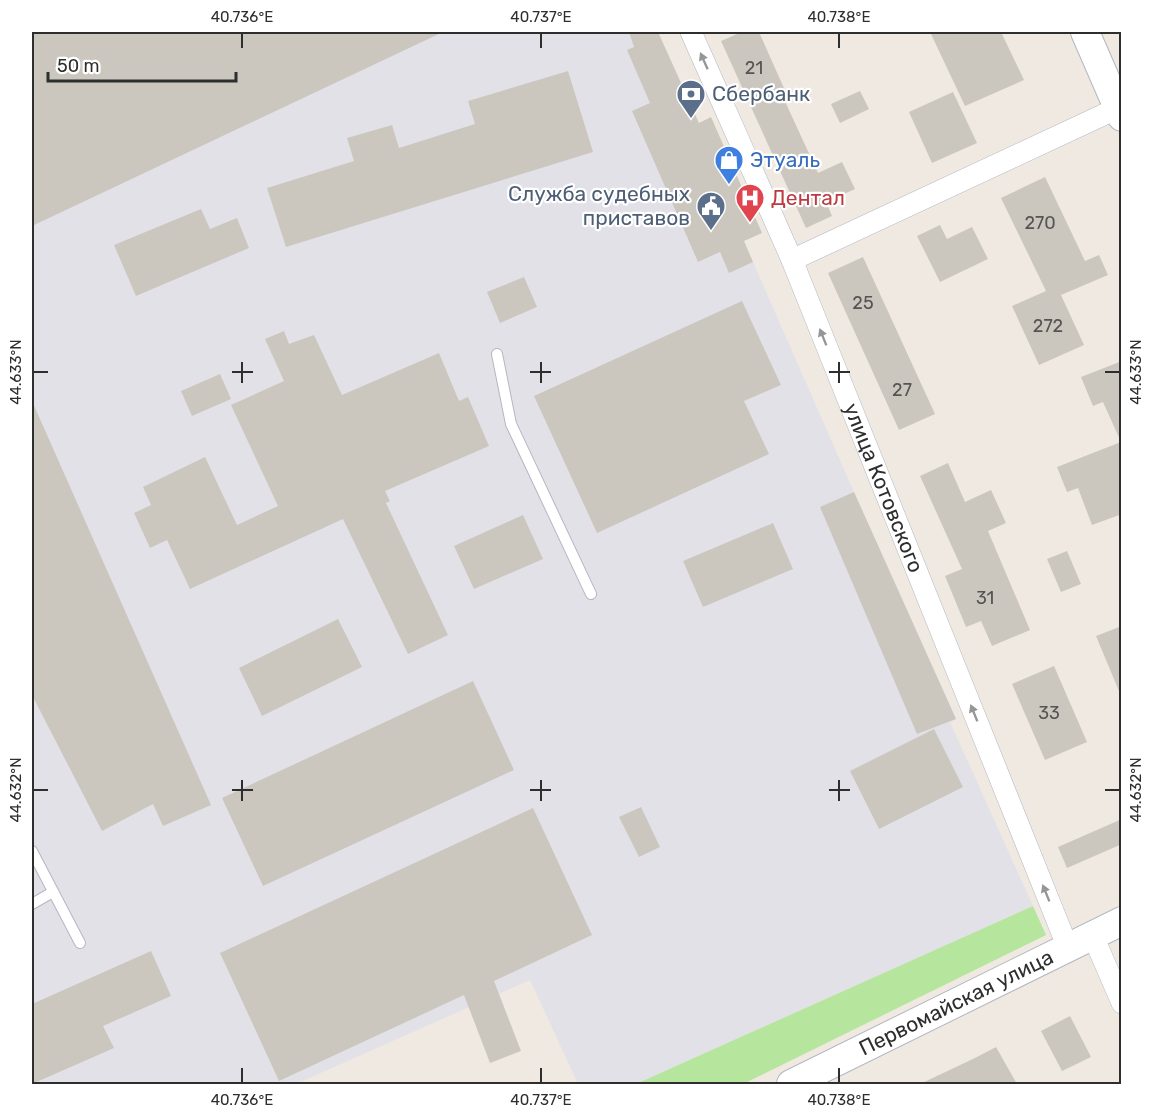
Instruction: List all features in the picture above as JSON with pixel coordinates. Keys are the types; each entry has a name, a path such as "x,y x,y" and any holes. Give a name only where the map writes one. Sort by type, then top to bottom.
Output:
{"street":[{"name":"улица Котовского","path":"691,32 792,260 1081,942 1122,1003"},
{"path":"792,260 1120,112 1085,32"},
{"name":"Первомайская улица","path":"791,1084 1122,921"}],"lane":[{"path":"497,354 511,424 591,594"},
{"path":"32,851 80,943"},
{"path":"32,904 53,892"}],"shaded area":[{"path":"32,32 631,32 631,34 658,32 684,89 633,111 698,262 720,252 730,272 753,262 956,719 950,722 1033,906 636,1084 578,1084 530,980 296,1084 32,1084"}],"green space":[{"path":"1033,906 1046,935 743,1084 636,1084"}],"building":[{"path":"32,32 443,32 32,226"},
{"path":"629,32 658,32 699,123 711,117 762,233 744,241 753,262 729,273 720,252 698,262 632,111 650,103 627,50 634,47"},
{"path":"742,32 759,32 787,95 783,97 818,173 842,162 855,189 826,202 832,216 806,228 721,41"},
{"path":"930,32 1001,32 1024,80 965,106"},
{"path":"568,71 593,152 286,247 267,188 354,161 347,138 392,125 399,148 475,124 468,101"},
{"path":"860,91 869,109 840,123 831,104"},
{"path":"953,92 977,143 932,163 909,112"},
{"path":"1045,177 1085,261 1099,255 1108,275 1061,295 1084,345 1039,365 1012,306 1046,291 1001,198"},
{"path":"201,209 210,229 237,218 249,248 136,296 114,245"},
{"path":"940,225 947,239 972,227 988,259 940,282 917,236"},
{"path":"863,257 935,414 899,430 828,273"},
{"path":"524,277 537,307 500,323 487,292"},
{"path":"742,301 781,385 744,401 769,454 597,533 534,396"},
{"path":"284,331 289,344 314,335 342,395 439,353 459,401 468,397 489,446 385,491 390,501 386,503 448,635 408,654 343,519 190,589 167,540 150,548 134,513 151,505 143,487 205,457 237,525 278,506 231,405 284,381 265,339"},
{"path":"1122,361 1122,514 1092,525 1078,488 1067,492 1057,467 1121,442 1103,402 1093,406 1081,377"},
{"path":"220,374 231,399 192,416 181,391"},
{"path":"32,401 211,805 163,826 153,804 102,831 32,695"},
{"path":"948,463 965,502 991,490 1006,523 988,531 1030,630 992,646 981,621 966,627 945,576 962,569 920,476"},
{"path":"854,492 956,719 917,734 820,507"},
{"path":"523,515 543,559 474,589 454,546"},
{"path":"773,523 793,569 703,607 683,561"},
{"path":"1067,551 1081,584 1061,592 1047,559"},
{"path":"338,619 362,667 262,716 239,668"},
{"path":"1122,626 1122,696 1121,696 1096,636"},
{"path":"1054,666 1087,742 1045,760 1012,684"},
{"path":"473,681 514,770 263,886 222,798"},
{"path":"934,729 963,787 879,829 850,771"},
{"path":"641,807 660,847 639,857 619,817"},
{"path":"533,808 592,935 494,981 521,1051 490,1063 464,995 279,1081 220,953"},
{"path":"1122,819 1122,844 1067,868 1058,847"},
{"path":"151,951 171,996 103,1026 114,1048 32,1084 32,1004"},
{"path":"1070,1016 1091,1057 1062,1071 1041,1031"},
{"path":"996,1047 1017,1084 920,1084 977,1057"}],"place":[{"name":"Сбербанк","path":"691,120"},
{"name":"Этуаль","path":"729,186"},
{"name":"Дентал","path":"750,224"},
{"name":"Служба судебных приставов","path":"711,232"}]}
